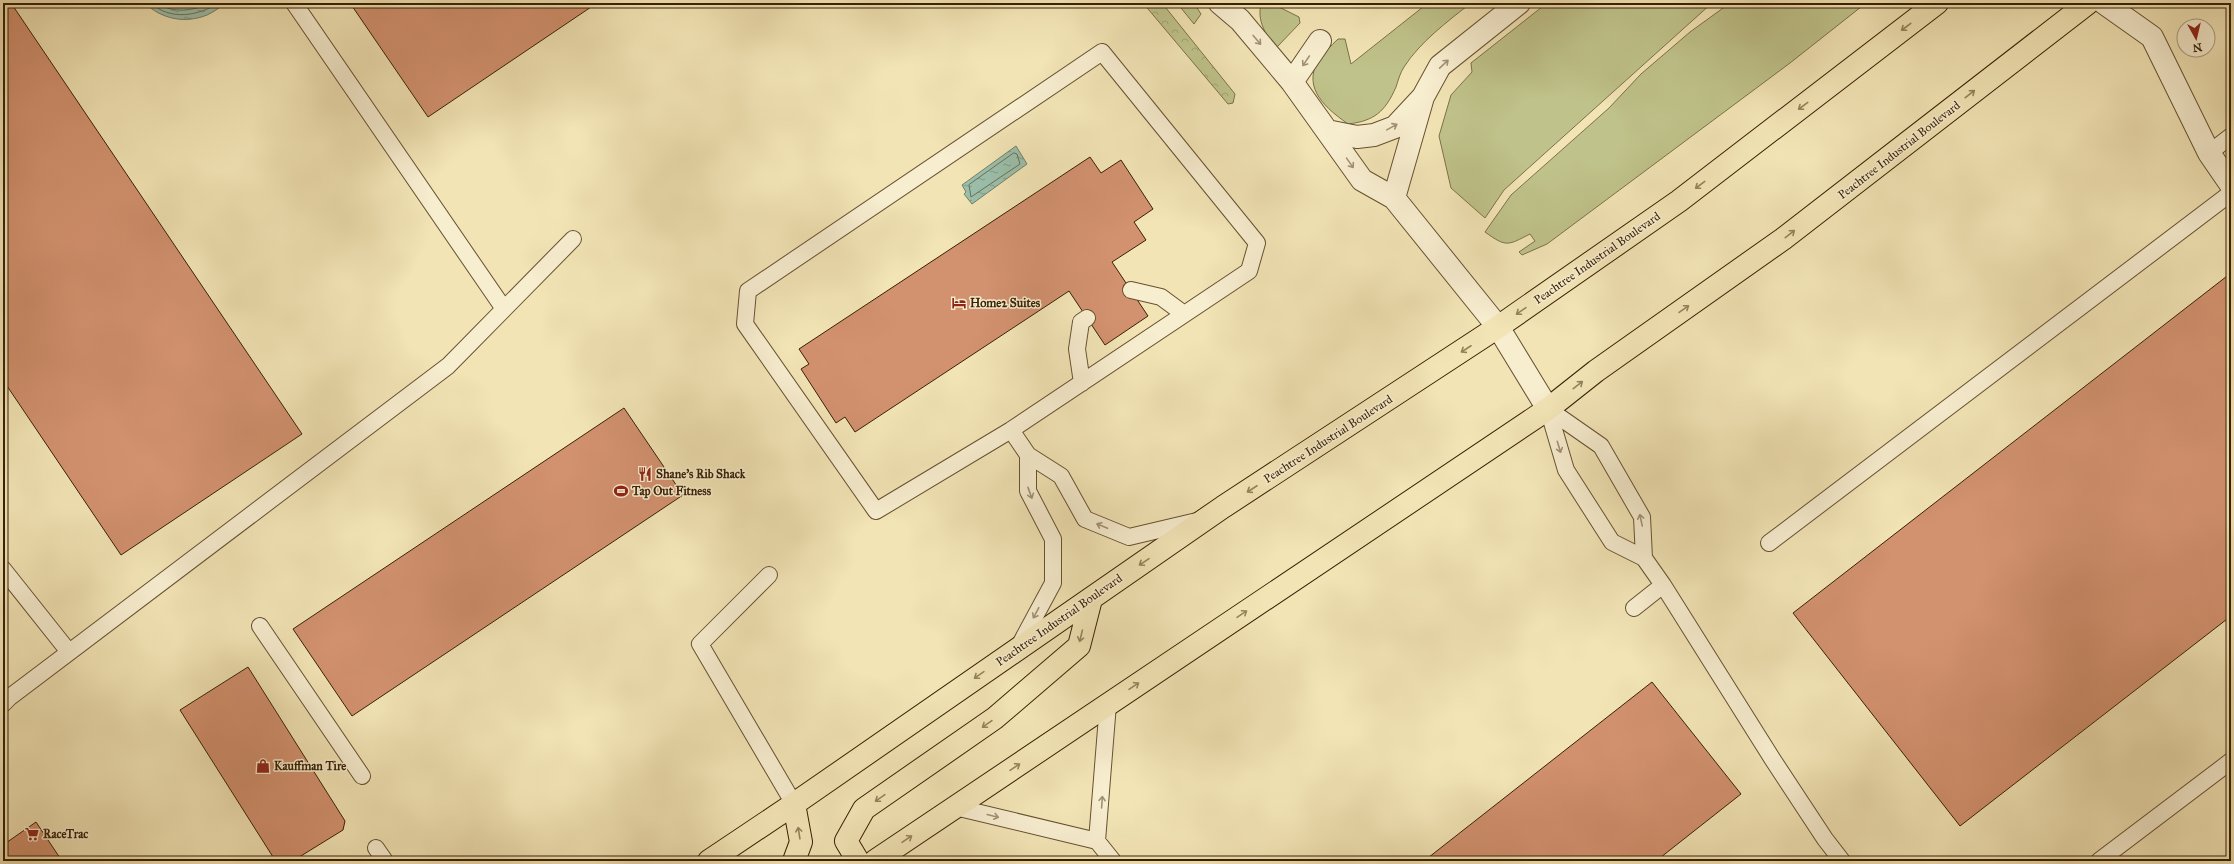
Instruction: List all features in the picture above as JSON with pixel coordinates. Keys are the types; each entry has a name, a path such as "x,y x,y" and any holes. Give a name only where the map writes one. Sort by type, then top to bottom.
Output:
{"highway":[{"name":"Peachtree Industrial Boulevard","path":"708,861 794,804 1206,519 1498,327 1679,201 1937,3"},
{"name":"Peachtree Industrial Boulevard","path":"875,861 1548,409 1596,372 1783,239 2088,3"},
{"path":"858,861 846,841 864,809 995,718 1079,646 1091,598"},
{"path":"794,804 801,842 794,861"}],"street":[{"path":"1220,3 1242,11 1362,180 1394,198 1498,327 1548,409"},
{"path":"1327,131 1357,137 1374,135 1395,127 1422,97 1440,66 1520,3"},
{"path":"2104,3 2152,37 2209,153 2231,185"},
{"path":"1292,82 1320,41"},
{"path":"1394,198 1422,97"}],"lane":[{"path":"294,3 504,309"},
{"path":"1102,52 1257,243 1249,271 1184,314 1011,430 876,511 745,324 748,291 1102,52"},
{"path":"2209,153 2231,136"},
{"path":"1769,543 2231,193"},
{"path":"3,704 69,652 448,366 574,239"},
{"path":"1131,290 1161,297 1184,314"},
{"path":"1082,383 1077,349 1081,322 1087,318"},
{"path":"1548,409 1601,446 1642,517 1644,558"},
{"path":"1548,409 1566,470 1612,542 1644,558 1663,585 1825,840 1842,861"},
{"path":"1011,430 1028,455 1061,476 1085,518 1130,537 1206,519"},
{"path":"1017,649 1053,583 1053,538 1028,491 1028,455"},
{"path":"3,569 69,652"},
{"path":"769,575 700,644 794,804"},
{"path":"1634,608 1663,585"},
{"path":"260,626 362,776"},
{"path":"1098,841 1108,704"},
{"path":"2099,861 2231,761"},
{"path":"955,807 1098,841 1113,861"}],"green space":[{"path":"1143,3 1162,3 1235,94 1233,103 1228,104"},
{"path":"1177,3 1194,3 1201,14 1194,24"},
{"path":"1261,3 1281,3 1279,7 1299,17 1300,23 1277,47 1269,38 1261,22"},
{"path":"1428,3 1471,3 1435,32 1418,49 1401,72 1388,103 1378,114 1372,118 1357,123 1348,124 1332,112 1319,97 1313,81 1314,71 1318,61 1325,52 1338,39 1345,39 1351,64"},
{"path":"1547,3 1712,3 1504,190 1485,218 1451,188 1439,136 1451,95 1472,72 1471,63"},
{"path":"1730,3 1866,3 1790,63 1547,244 1522,255 1519,252 1535,241 1530,234 1517,241 1503,243 1485,232 1511,195 1609,108 1641,74 1690,32"}],"water":[{"path":"145,3 226,3 215,11 199,18 182,19 158,13"},
{"path":"1016,146 1027,164 972,204 964,194 966,192 962,185"}],"building":[{"path":"3,3 11,3 302,434 121,555 3,380"},
{"path":"350,3 597,3 428,117"},
{"name":"Home2 Suites","path":"1090,157 1101,173 1121,160 1153,209 1134,222 1146,240 1112,262 1148,316 1105,345 1069,291 855,432 845,417 836,423 801,369 809,364 799,349"},
{"path":"2231,273 2231,616 1960,826 1793,613"},
{"path":"624,408 683,495 352,716 293,629"},
{"name":"Kauffman Tire","path":"248,667 345,821 343,830 296,859 273,857 180,710"},
{"path":"1652,682 1741,794 1656,861 1424,861"},
{"name":"RaceTrac","path":"36,822 62,861 3,861 3,845"}],"place":[{"name":"Home2 Suites","path":"959,303"},
{"name":"Shane's Rib Shack","path":"645,474"},
{"name":"Tap Out Fitness","path":"621,491"},
{"name":"Kauffman Tire","path":"263,766"},
{"name":"RaceTrac","path":"32,834"}]}
